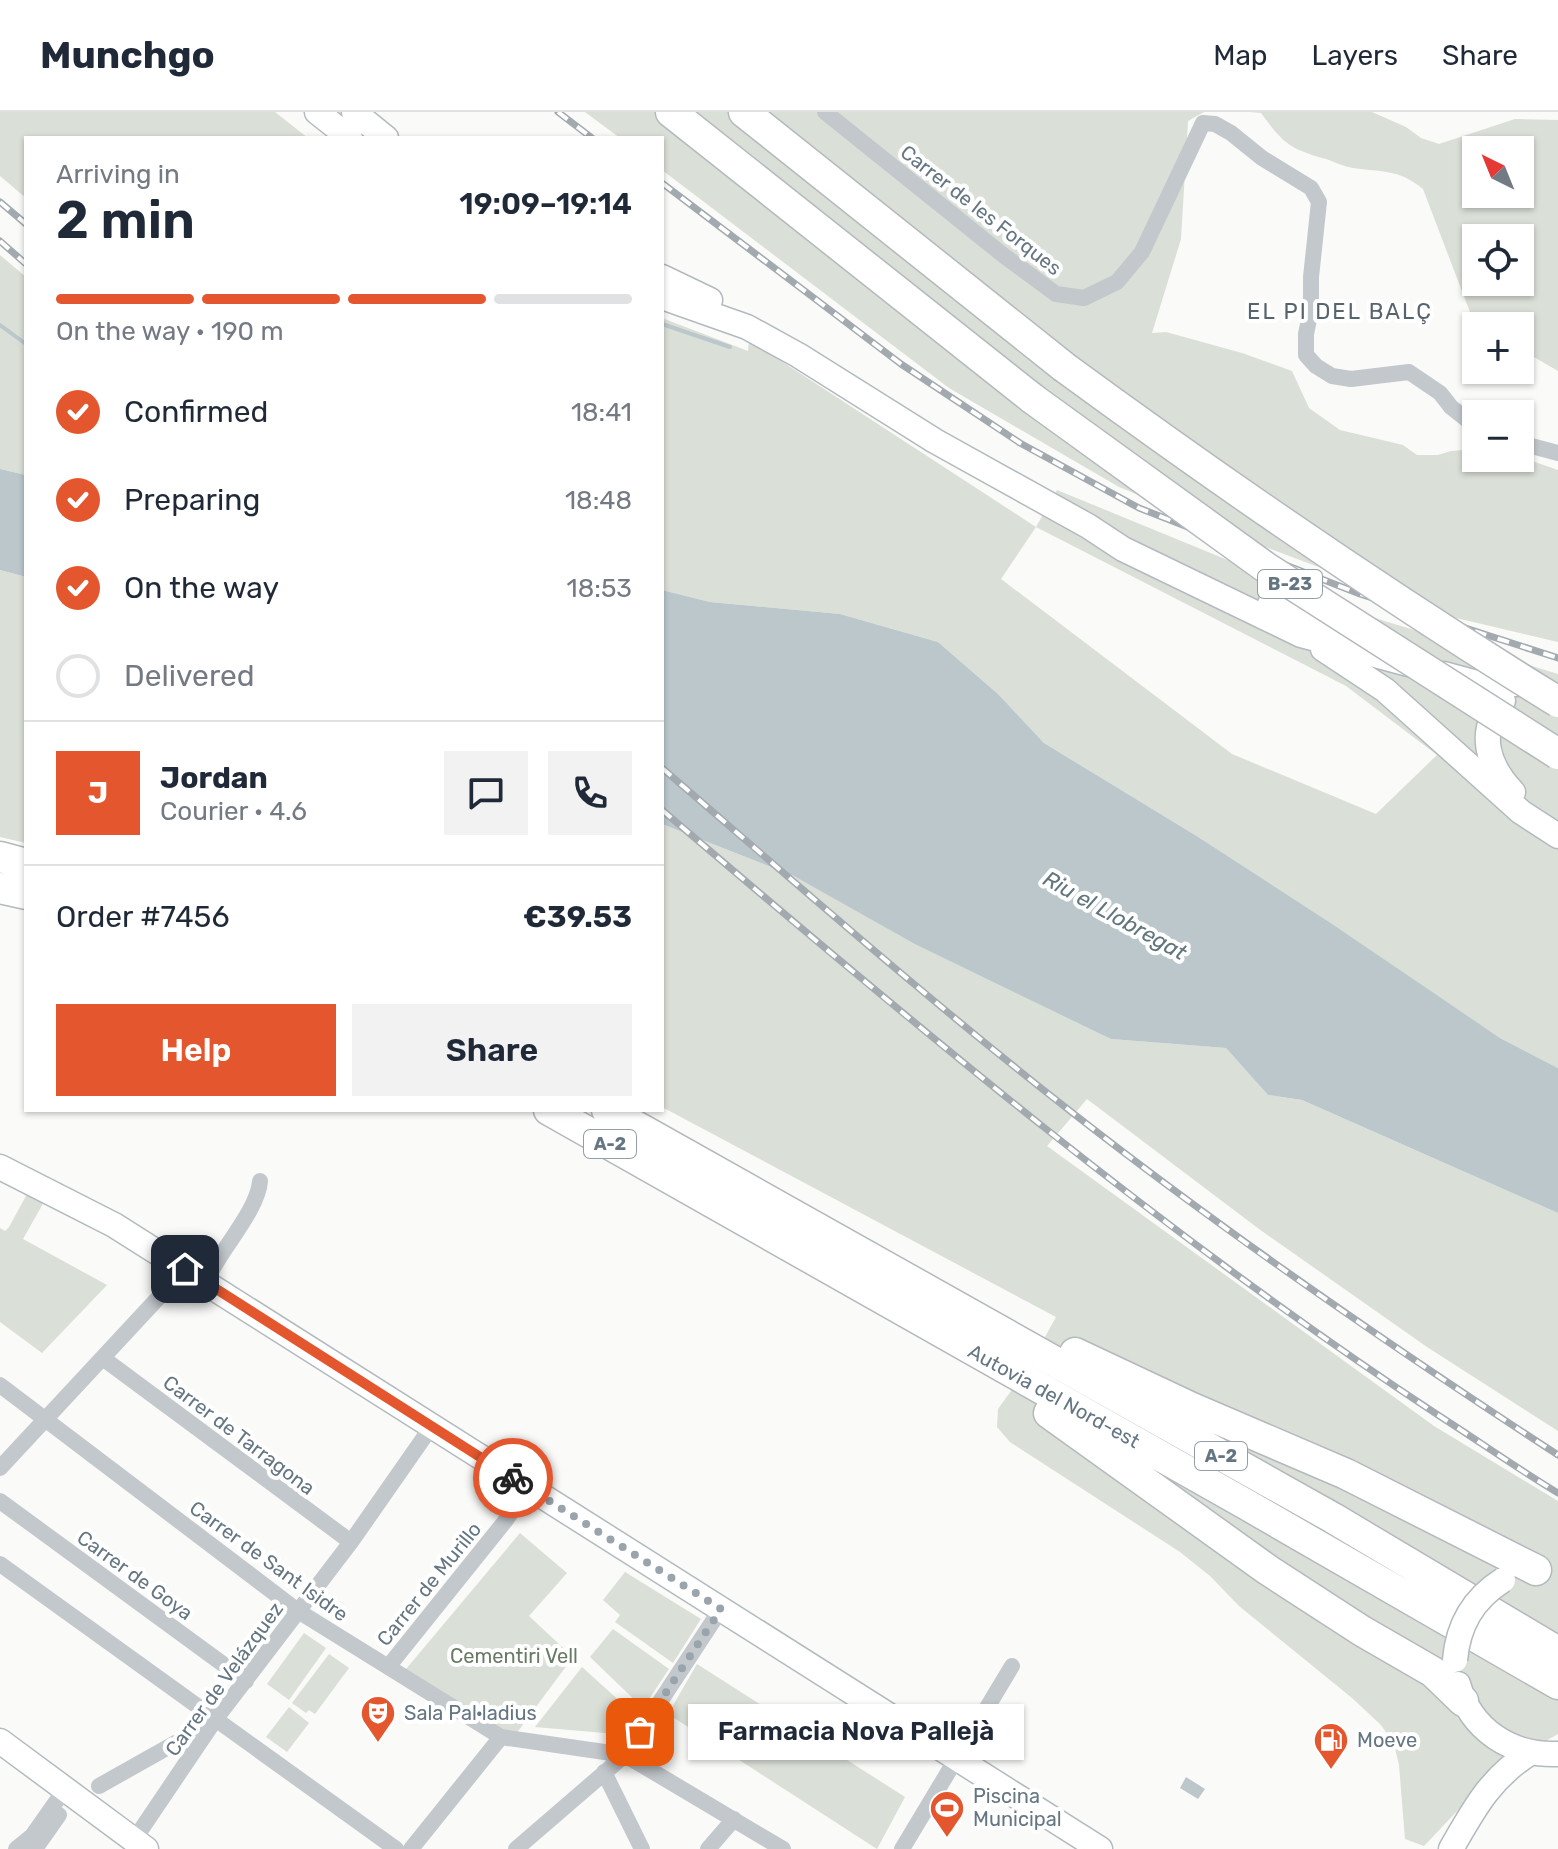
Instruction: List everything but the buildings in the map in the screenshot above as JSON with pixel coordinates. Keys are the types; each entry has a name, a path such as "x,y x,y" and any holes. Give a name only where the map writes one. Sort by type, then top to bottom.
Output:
{"highway":[{"name":"B-23","path":"671,112 1033,399 1305,594 1558,754"},
{"name":"B-23","path":"744,112 1064,367 1209,473 1409,609 1558,702"},
{"path":"0,857 24,863"},
{"path":"0,888 24,894"},
{"name":"Autovia del Nord-est","path":"553,1112 1558,1684"},
{"name":"Autovia del Nord-est","path":"611,1112 1333,1518 1558,1652"},
{"path":"975,1317 1048,1341 1192,1408 1284,1446 1547,1570"},
{"path":"984,1357 1051,1414 1228,1542 1362,1631 1433,1672 1471,1713"}],"main road":[{"path":"317,112 347,136"},
{"path":"354,112 384,136"},
{"path":"664,278 699,294 747,327 798,355 935,441 1088,526 1123,549 1301,635 1385,690 1521,812 1558,836"},
{"path":"664,298 747,327"},
{"path":"1088,526 1320,624 1384,645 1478,667 1558,694"},
{"path":"1301,635 1477,683 1528,684"},
{"path":"1528,684 1507,696 1492,715 1488,729 1490,756 1499,777 1512,791 1558,829"},
{"path":"0,1167 87,1209 206,1282 1100,1849"},
{"path":"1476,1806 1489,1752 1458,1687 1455,1660 1460,1632 1482,1596 1503,1580 1547,1570"},
{"path":"1471,1713 1504,1744 1530,1753 1558,1754"},
{"path":"0,1741 140,1844"},
{"path":"1451,1849 1476,1806 1503,1771 1530,1753"}],"street":[{"name":"Carrer de les Forques","path":"825,112 1056,294 1084,298 1117,282 1142,252 1203,123 1215,124 1311,188 1319,202 1306,355 1332,376 1351,379 1409,372 1440,393 1462,416"},
{"path":"1534,447 1558,453"},
{"path":"206,1282 254,1202 260,1181"},
{"path":"0,1468 185,1269"},
{"name":"Carrer de Tarragona","path":"104,1359 351,1542"},
{"name":"Carrer de Sant Isidre","path":"0,1385 298,1611 501,1737 625,1755"},
{"name":"Carrer de Velázquez","path":"140,1844 215,1720 351,1542 432,1426"},
{"name":"Carrer de Murillo","path":"388,1667 506,1520 528,1487"},
{"name":"Carrer de Goya","path":"0,1501 246,1681"},
{"path":"0,1564 396,1849"},
{"path":"516,1849 625,1755 721,1609"},
{"path":"902,1849 1012,1666"},
{"path":"99,1786 215,1720"},
{"path":"411,1849 501,1737"},
{"path":"172,1744 181,1748 187,1763"},
{"path":"625,1755 734,1819 760,1844 783,1849"},
{"path":"604,1772 642,1849"},
{"path":"16,1849 32,1836 65,1789"},
{"path":"39,1849 59,1815"},
{"path":"708,1849 734,1819"}],"green space":[{"path":"0,112 275,112 305,136 24,136 24,196 0,176"},
{"path":"585,112 1204,112 1188,121 1181,239 1152,333 1166,332 1242,353 1292,371 1309,408 1340,430 1403,445 1417,455 1462,450 1462,472 1534,472 1534,462 1558,470 1558,642 1452,617 1255,543 1119,487 949,388 664,172 664,136 617,136"},
{"path":"1250,112 1372,112 1439,144 1462,136 1462,208 1534,208 1534,136 1463,136 1515,119 1558,120 1558,371 1534,357 1534,312 1470,312 1464,296 1534,296 1534,224 1462,224 1462,291 1423,189 1398,175 1347,167 1297,149 1276,133 1261,113"},
{"path":"0,255 24,275 24,475 0,469"},
{"path":"664,319 748,351 749,340 1036,527 1057,490 1352,611 1558,674 1558,1068 1500,1038 1195,835 1044,743 998,694 938,642 840,614 710,602 664,590","holes":["1036,527 1346,686 1437,755 1376,814 1232,754 1001,579"]},
{"path":"0,570 24,576 24,843 0,837"},
{"path":"664,825 794,876 1111,1039 1226,1048 1268,1095 1302,1100 1558,1213 1558,1431 1427,1347 1259,1229 1087,1099 1047,1146 1434,1426 1558,1501 1558,1734 1497,1769 1424,1846 1405,1839 1399,1765 1394,1744 1381,1725 1239,1606 1210,1576 1180,1552 1010,1442 997,1427 998,1409 1029,1366 1056,1317 664,1108"},
{"path":"32,1185 49,1193 23,1239 107,1285 42,1353 0,1322 0,1228 5,1231 9,1227"},
{"name":"Cementiri Vell","path":"520,1533 567,1573 529,1616 573,1657 513,1738 401,1675"},
{"path":"625,1572 701,1619 673,1663 615,1622 620,1615 603,1600"},
{"path":"613,1629 669,1669 643,1708 590,1657"},
{"path":"304,1633 326,1648 289,1700 267,1684"},
{"path":"329,1654 349,1668 315,1714 309,1710 306,1713 292,1703"},
{"path":"697,1664 905,1797 877,1849 668,1714"},
{"path":"582,1667 634,1714 628,1735 535,1727"},
{"path":"289,1707 309,1723 287,1752 266,1737"}],"water":[{"path":"0,469 24,475 24,576 0,570"},
{"name":"Riu el Llobregat","path":"664,590 710,602 840,614 938,642 998,694 1044,743 1195,835 1500,1038 1558,1068 1558,1213 1302,1100 1268,1095 1226,1048 1111,1039 915,944 794,876 664,825"},
{"path":"1186,1777 1205,1789 1198,1799 1180,1788"}],"waterway":[{"path":"0,325 24,343"},
{"path":"664,325 730,347"}],"railway":[{"path":"558,112 589,136"},
{"path":"664,185 901,364 1020,443 1139,508 1360,594 1558,658"},
{"path":"0,202 24,222"},
{"path":"0,241 24,262"},
{"path":"664,770 918,987 1133,1159 1312,1290 1558,1455"},
{"path":"664,812 851,970 1139,1202 1339,1348 1558,1493"}],"way so far":[{"path":"513,1478 721,1609 640,1732"}],"place":[{"name":"Farmacia Nova Pallejà","path":"640,1732"},
{"name":"Sala Pal·ladius","path":"378,1744"},
{"name":"Moeve","path":"1331,1771"},
{"name":"Piscina Municipal","path":"947,1839"}],"district":[{"name":"EL PI DEL BALÇ","path":"1340,311"}],"route":[{"path":"185,1269 513,1478"}]}
